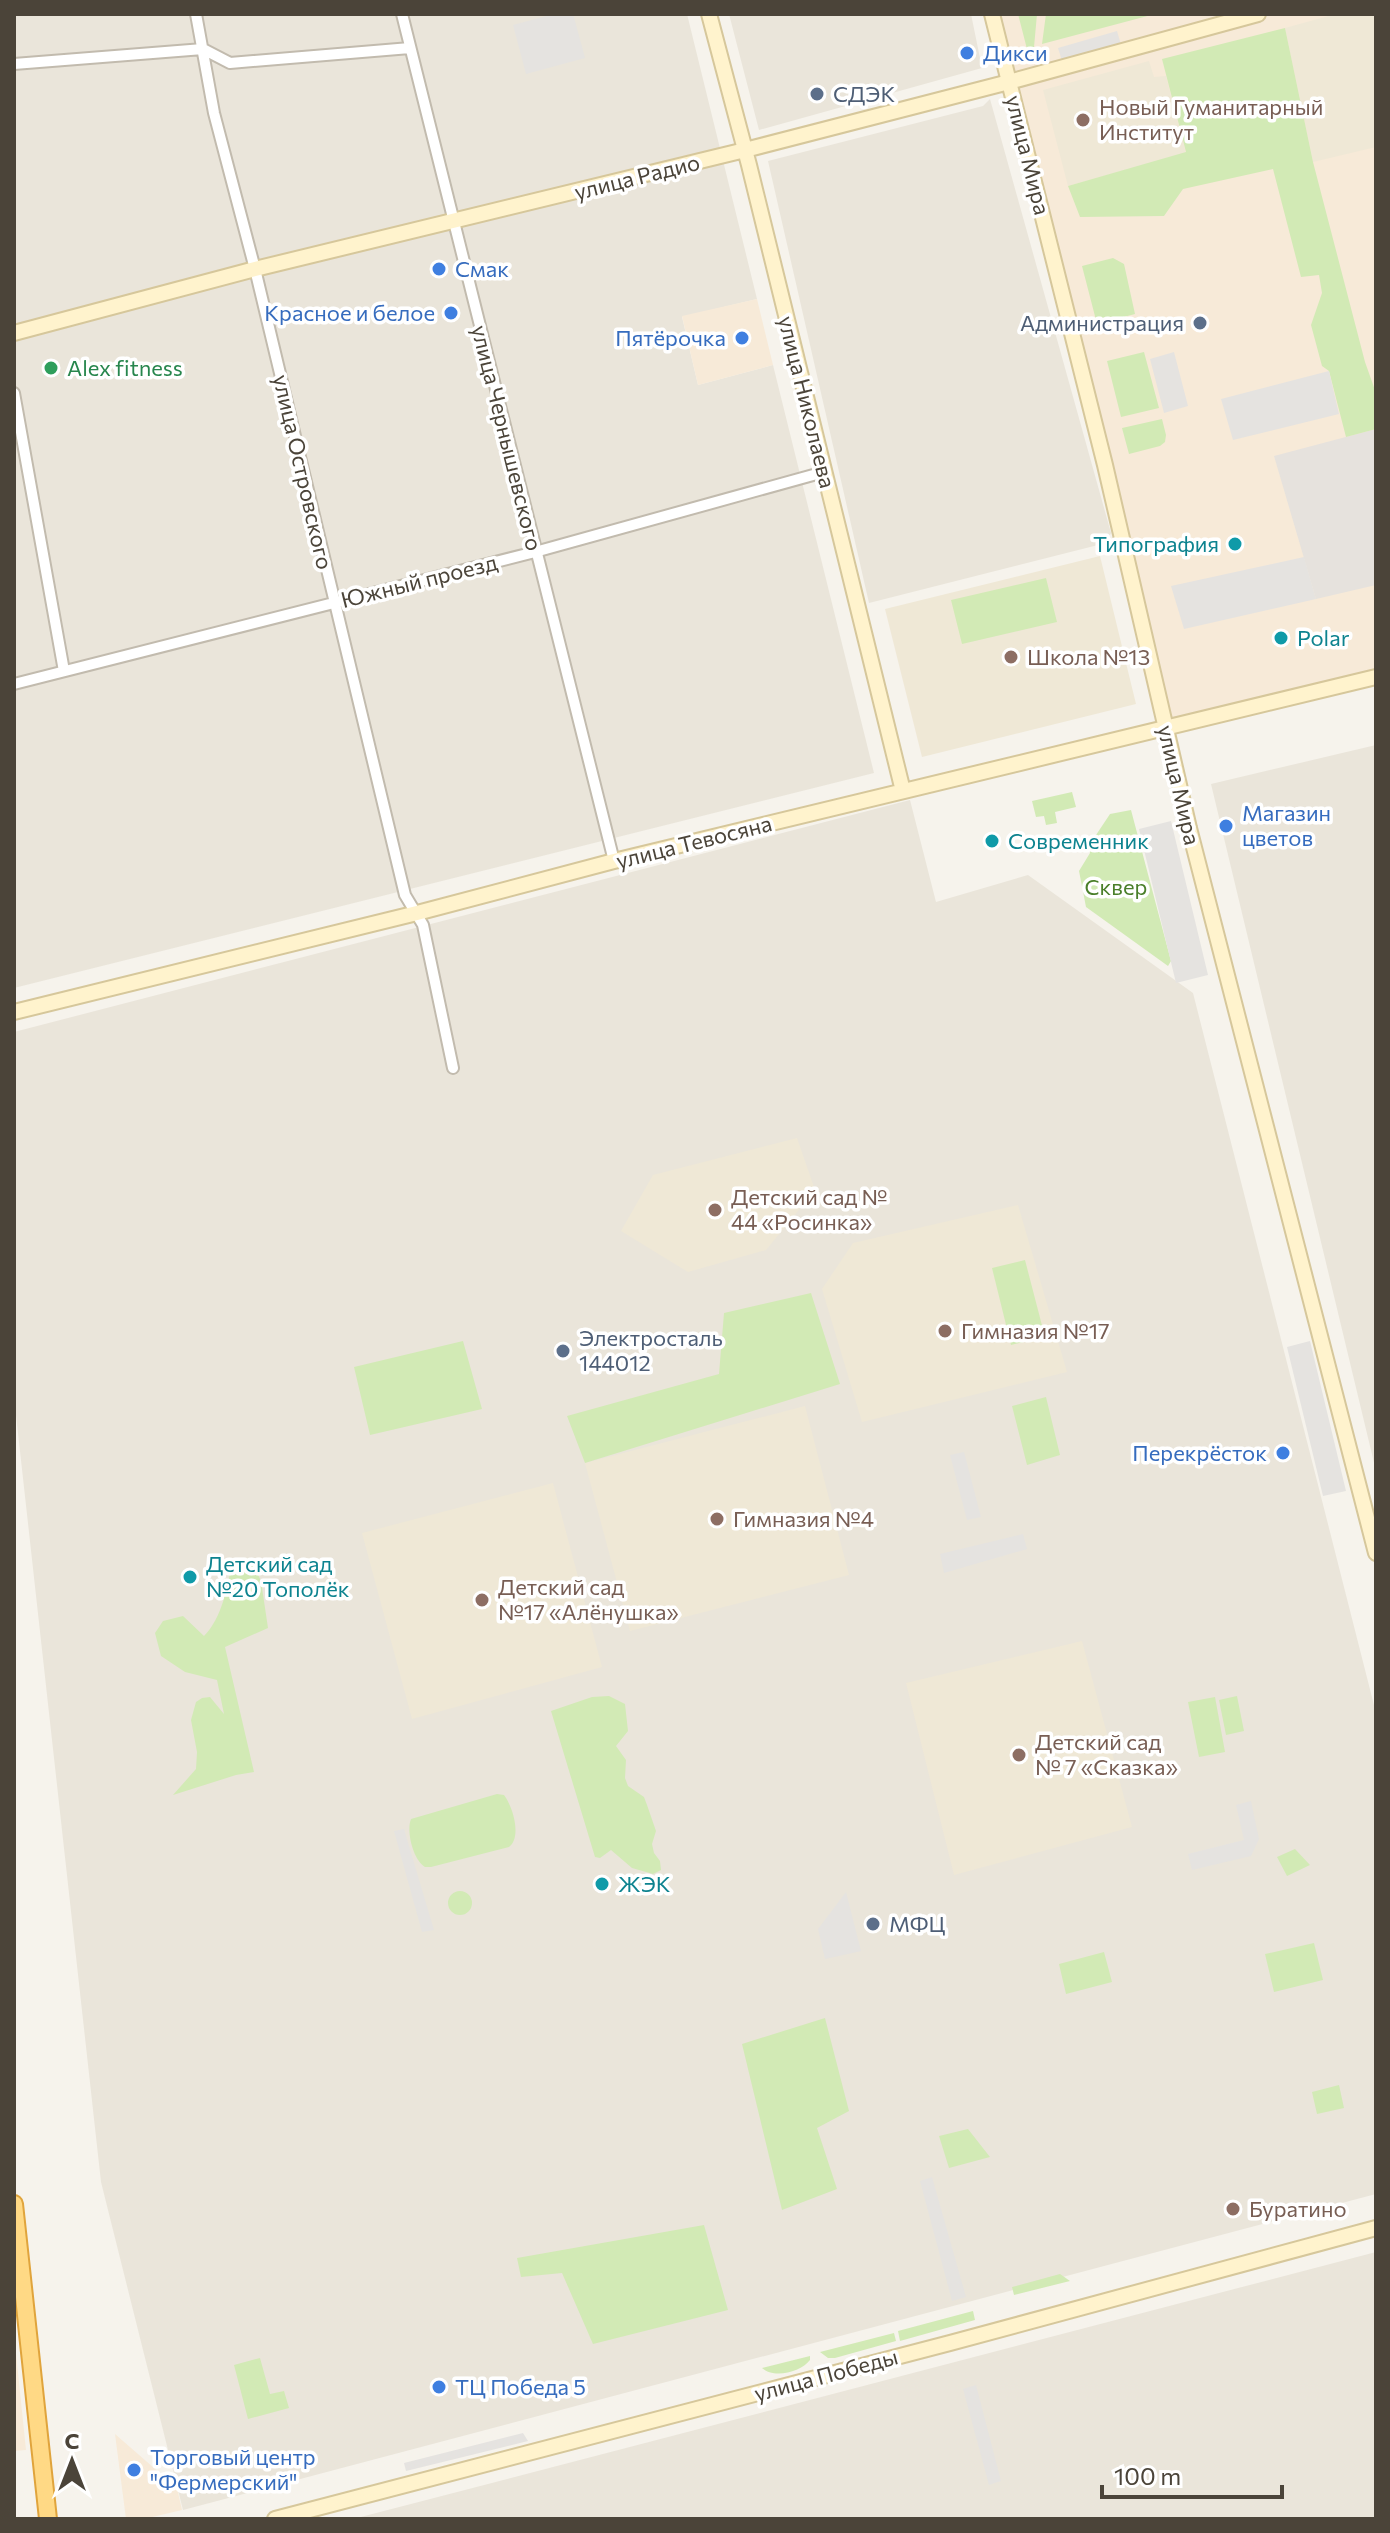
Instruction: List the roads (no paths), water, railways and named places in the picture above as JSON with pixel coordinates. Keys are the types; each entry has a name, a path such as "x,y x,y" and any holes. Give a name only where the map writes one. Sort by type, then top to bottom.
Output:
{"highway":[{"path":"14,2204 48,2519"}],"main road":[{"name":"улица Николаева","path":"709,14 903,791"},
{"name":"улица Мира","path":"992,14 1105,465 1189,828 1376,1553"},
{"name":"улица Радио","path":"14,333 255,269 745,150 1258,14"},
{"name":"улица Тевосяна","path":"14,1012 614,861 1376,677"},
{"name":"улица Победы","path":"275,2519 1376,2228"}],"street":[{"name":"улица Островского","path":"196,14 214,113 255,269 405,895 417,913"},
{"name":"улица Чернышевского","path":"402,14 614,861"},
{"path":"14,64 203,49 230,63 410,48"},
{"path":"14,393 64,671"},
{"name":"Южный проезд","path":"14,684 535,552 824,472"},
{"path":"417,913 433,964 434,982 453,1068"}],"place":[{"name":"Дикси","path":"967,53"},
{"name":"СДЭК","path":"817,94"},
{"name":"Новый Гуманитарный Институт","path":"1083,120"},
{"name":"Смак","path":"439,269"},
{"name":"Красное и белое","path":"451,313"},
{"name":"Администрация","path":"1200,323"},
{"name":"Пятёрочка","path":"742,338"},
{"name":"Alex fitness","path":"51,368"},
{"name":"Типография","path":"1235,544"},
{"name":"Polar","path":"1281,638"},
{"name":"Школа №13","path":"1011,657"},
{"name":"Магазин цветов","path":"1226,826"},
{"name":"Современник","path":"992,841"},
{"name":"Детский сад № 44 «Росинка»","path":"715,1210"},
{"name":"Гимназия №17","path":"945,1331"},
{"name":"Электросталь 144012","path":"563,1351"},
{"name":"Перекрёсток","path":"1283,1453"},
{"name":"Гимназия №4","path":"717,1519"},
{"name":"Детский сад №20 Тополёк","path":"190,1577"},
{"name":"Детский сад №17 «Алёнушка»","path":"482,1600"},
{"name":"Детский сад № 7 «Сказка»","path":"1019,1755"},
{"name":"ЖЭК","path":"602,1884"},
{"name":"МФЦ","path":"873,1924"},
{"name":"Буратино","path":"1233,2209"},
{"name":"ТЦ Победа 5","path":"439,2387"},
{"name":"Торговый центр \"Фермерский\"","path":"134,2470"}],"park label":[{"name":"Сквер","path":"1116,887"}]}
